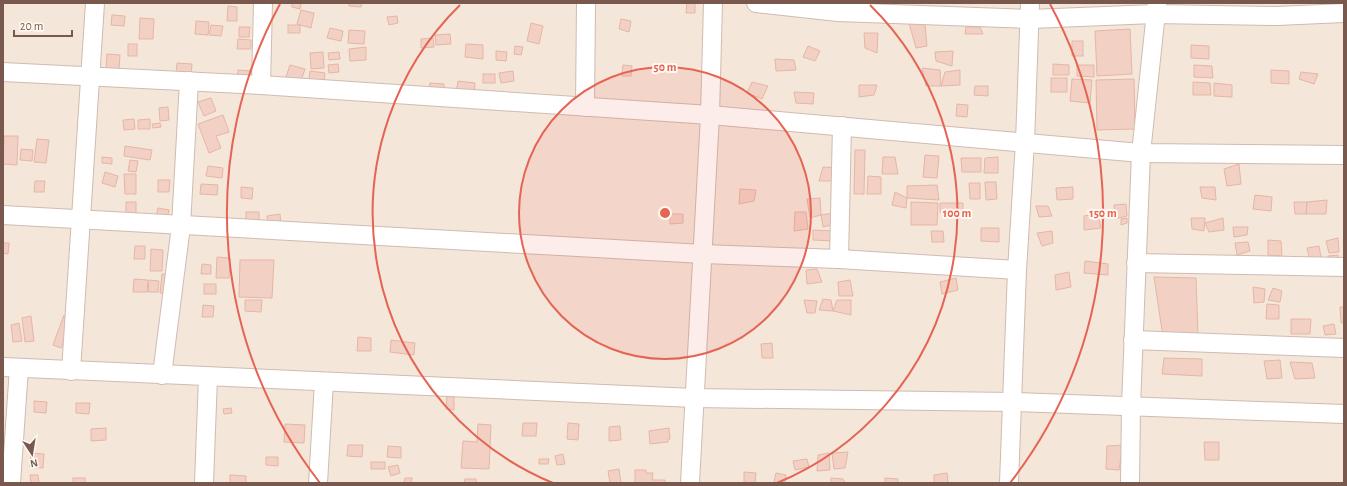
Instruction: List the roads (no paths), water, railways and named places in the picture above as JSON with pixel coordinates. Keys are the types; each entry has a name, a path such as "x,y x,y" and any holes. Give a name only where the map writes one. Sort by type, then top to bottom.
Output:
{"street":[{"path":"71,371 95,3"},
{"path":"261,85 263,3"},
{"path":"585,107 586,3"},
{"path":"690,483 710,115 713,3"},
{"path":"756,3 838,8 1030,11 1278,9 1344,13"},
{"path":"1130,483 1133,340 1141,153 1156,9"},
{"path":"1009,483 1017,270 1025,142 1030,11"},
{"path":"3,72 261,85 710,115 1141,153 1344,155"},
{"path":"162,375 181,226 189,81"},
{"path":"839,259 842,126"},
{"path":"3,215 703,254 839,259 1017,270"},
{"path":"1136,263 1344,267"},
{"path":"1133,340 1344,348"},
{"path":"11,483 11,368 694,398 1012,402 1344,414"},
{"path":"204,483 208,377"},
{"path":"318,483 324,382"}]}
